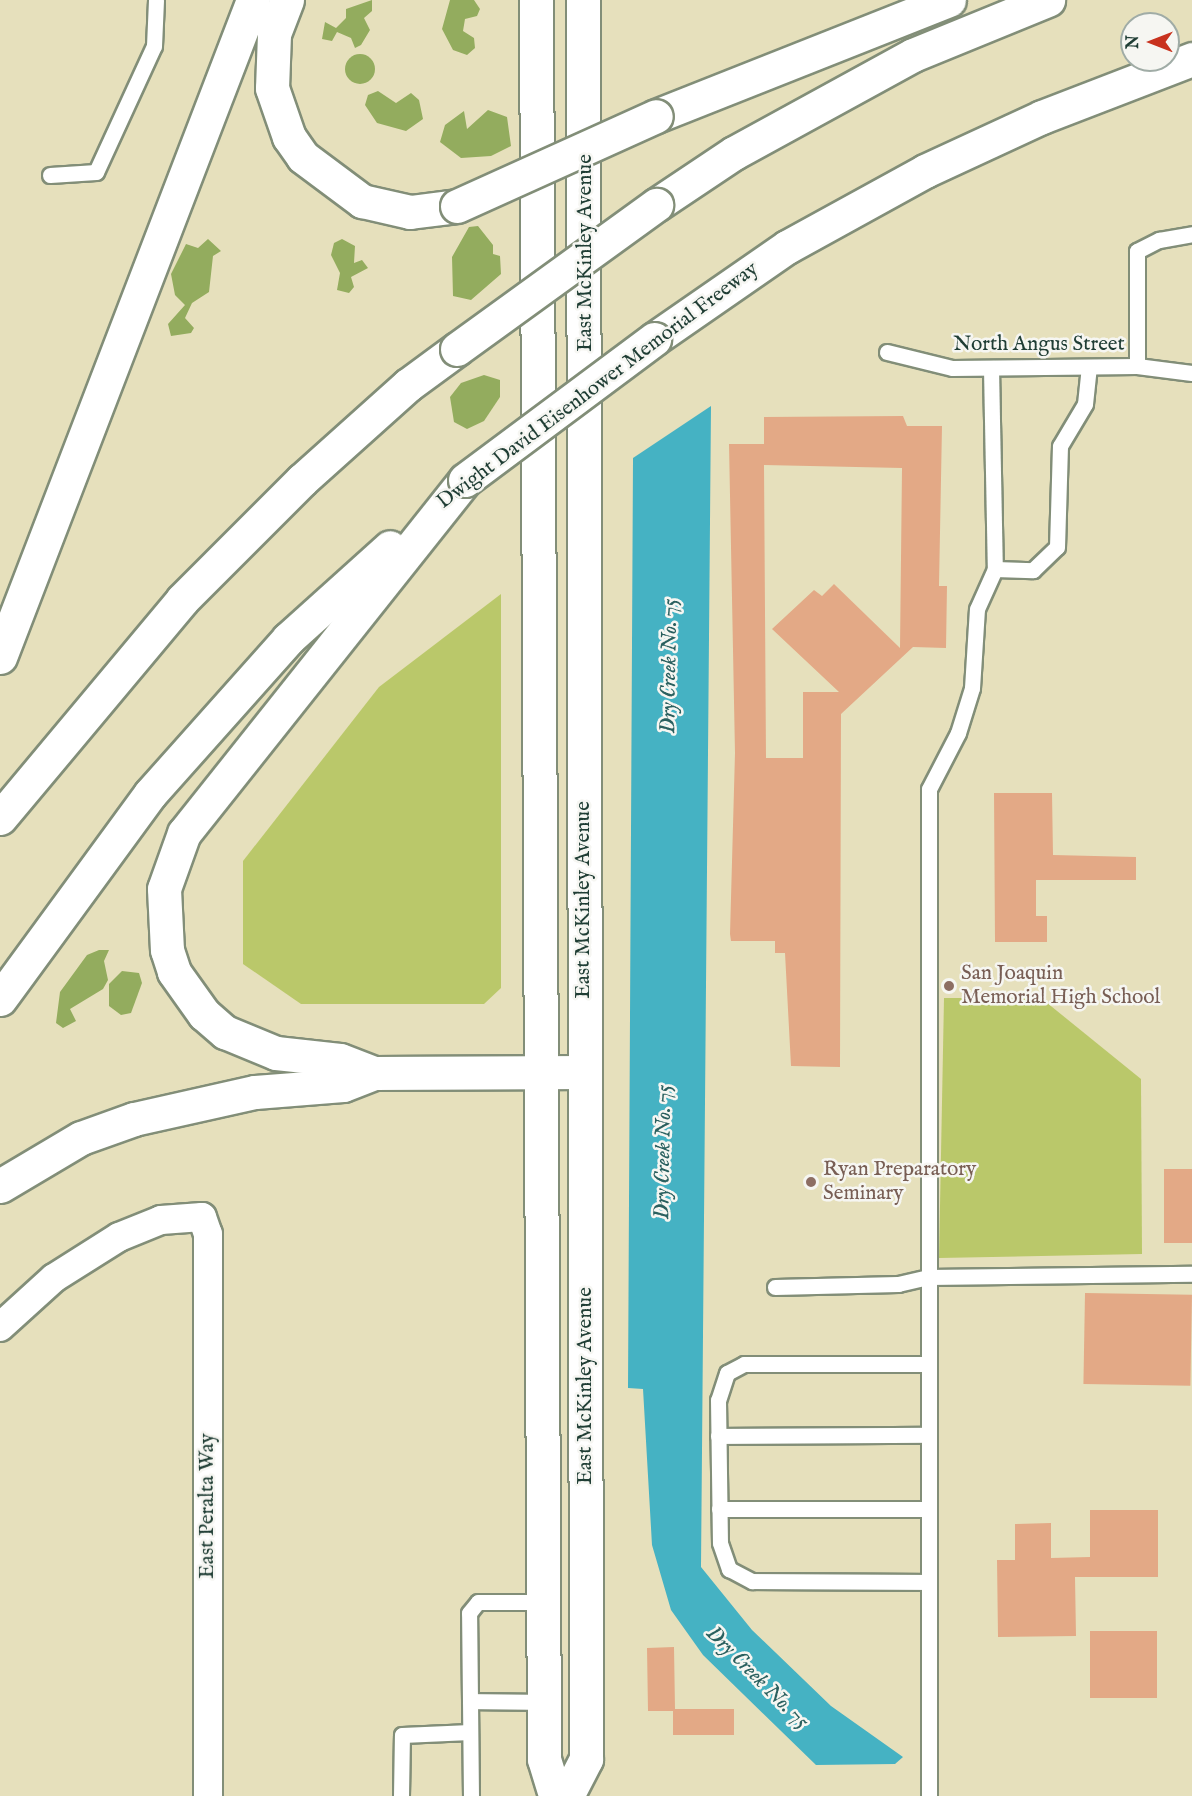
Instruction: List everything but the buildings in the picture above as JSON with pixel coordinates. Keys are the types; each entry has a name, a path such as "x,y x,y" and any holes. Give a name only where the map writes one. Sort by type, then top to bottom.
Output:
{"main road":[{"path":"0,657 253,0"},
{"path":"288,0 274,34 272,88 289,137 303,157 340,189 369,204 410,212 457,206 656,116 949,0"},
{"name":"East McKinley Avenue","path":"536,0 543,1702 544,1759 555,1796"},
{"name":"East McKinley Avenue","path":"567,1796 586,1759 583,0"},
{"path":"0,818 182,600 310,473 408,385 656,205 734,153 913,55 1048,0"},
{"name":"Dwight David Eisenhower Memorial Freeway","path":"0,999 150,794 288,639 465,480 654,339 787,247 925,171 1042,117 1192,59"},
{"path":"374,1073 340,1060 276,1053 225,1032 204,1014 179,979 167,950 164,889 184,833 204,803 465,480"},
{"path":"0,1186 81,1138 134,1119 255,1092 343,1085 374,1073 585,1072"}],"street":[{"name":"East Peralta Way","path":"0,1327 54,1278 119,1237 161,1220 202,1217 208,1246 208,1796"}],"lane":[{"path":"50,175 96,172 154,46 156,0"},
{"path":"1137,366 1137,251 1159,240 1192,234"},
{"name":"North Angus Street","path":"887,352 952,368 1137,366 1192,373"},
{"path":"994,569 1033,570 1057,547 1060,446 1085,404 1089,367"},
{"path":"928,1796 928,789 958,733 972,688 977,609 994,569 991,368"},
{"path":"774,1287 898,1284 928,1276 1192,1274"},
{"path":"928,1364 734,1366 721,1383 718,1436 719,1509 724,1560 729,1569 752,1581 928,1582"},
{"path":"718,1436 928,1436"},
{"path":"719,1509 928,1509"},
{"path":"471,1796 469,1613 478,1602 543,1602"},
{"path":"470,1701 543,1702"},
{"path":"401,1796 402,1736 470,1732"}],"green space":[{"path":"372,0 372,11 364,18 370,30 361,45 355,48 351,38 337,32 332,41 322,39 325,22 336,28 346,18 346,9"},
{"path":"450,0 474,0 480,9 477,16 465,19 463,31 474,38 475,48 467,55 453,50 442,29"},
{"path":"360,54 370,59 375,69 370,79 360,84 350,79 345,69 350,59"},
{"path":"378,91 396,103 411,93 419,100 423,119 406,131 377,123 365,105 368,95"},
{"path":"488,110 507,117 511,146 491,156 461,158 440,142 445,125 464,111 467,129"},
{"path":"478,226 493,245 493,254 500,256 501,274 471,300 453,296 452,257 469,227"},
{"path":"208,239 221,251 213,256 209,292 192,303 185,318 194,328 191,333 171,336 168,324 185,305 175,295 171,274 186,244 198,248"},
{"path":"342,239 355,246 354,263 362,260 368,268 351,277 354,287 349,293 337,290 340,273 331,255 334,243"},
{"path":"484,375 500,380 500,397 484,421 467,429 454,422 450,397 461,383"},
{"path":"501,594 501,988 484,1004 301,1004 243,964 243,861 379,687"},
{"path":"99,950 109,950 104,961 108,980 103,989 70,1009 76,1021 63,1028 56,1023 60,992 87,955"},
{"path":"122,971 139,973 142,983 131,1013 121,1015 109,1006 109,984"},
{"path":"944,998 1041,998 1141,1079 1142,1254 939,1258"}],"water":[{"name":"Dry Creek No. 75","path":"711,406 701,1567 752,1630 831,1706 903,1757 895,1764 816,1765 703,1655 671,1610 652,1545 643,1389 628,1388 633,458"}],"place":[{"name":"San Joaquin Memorial High School","path":"949,986"},
{"name":"Ryan Preparatory Seminary","path":"811,1182"}]}
